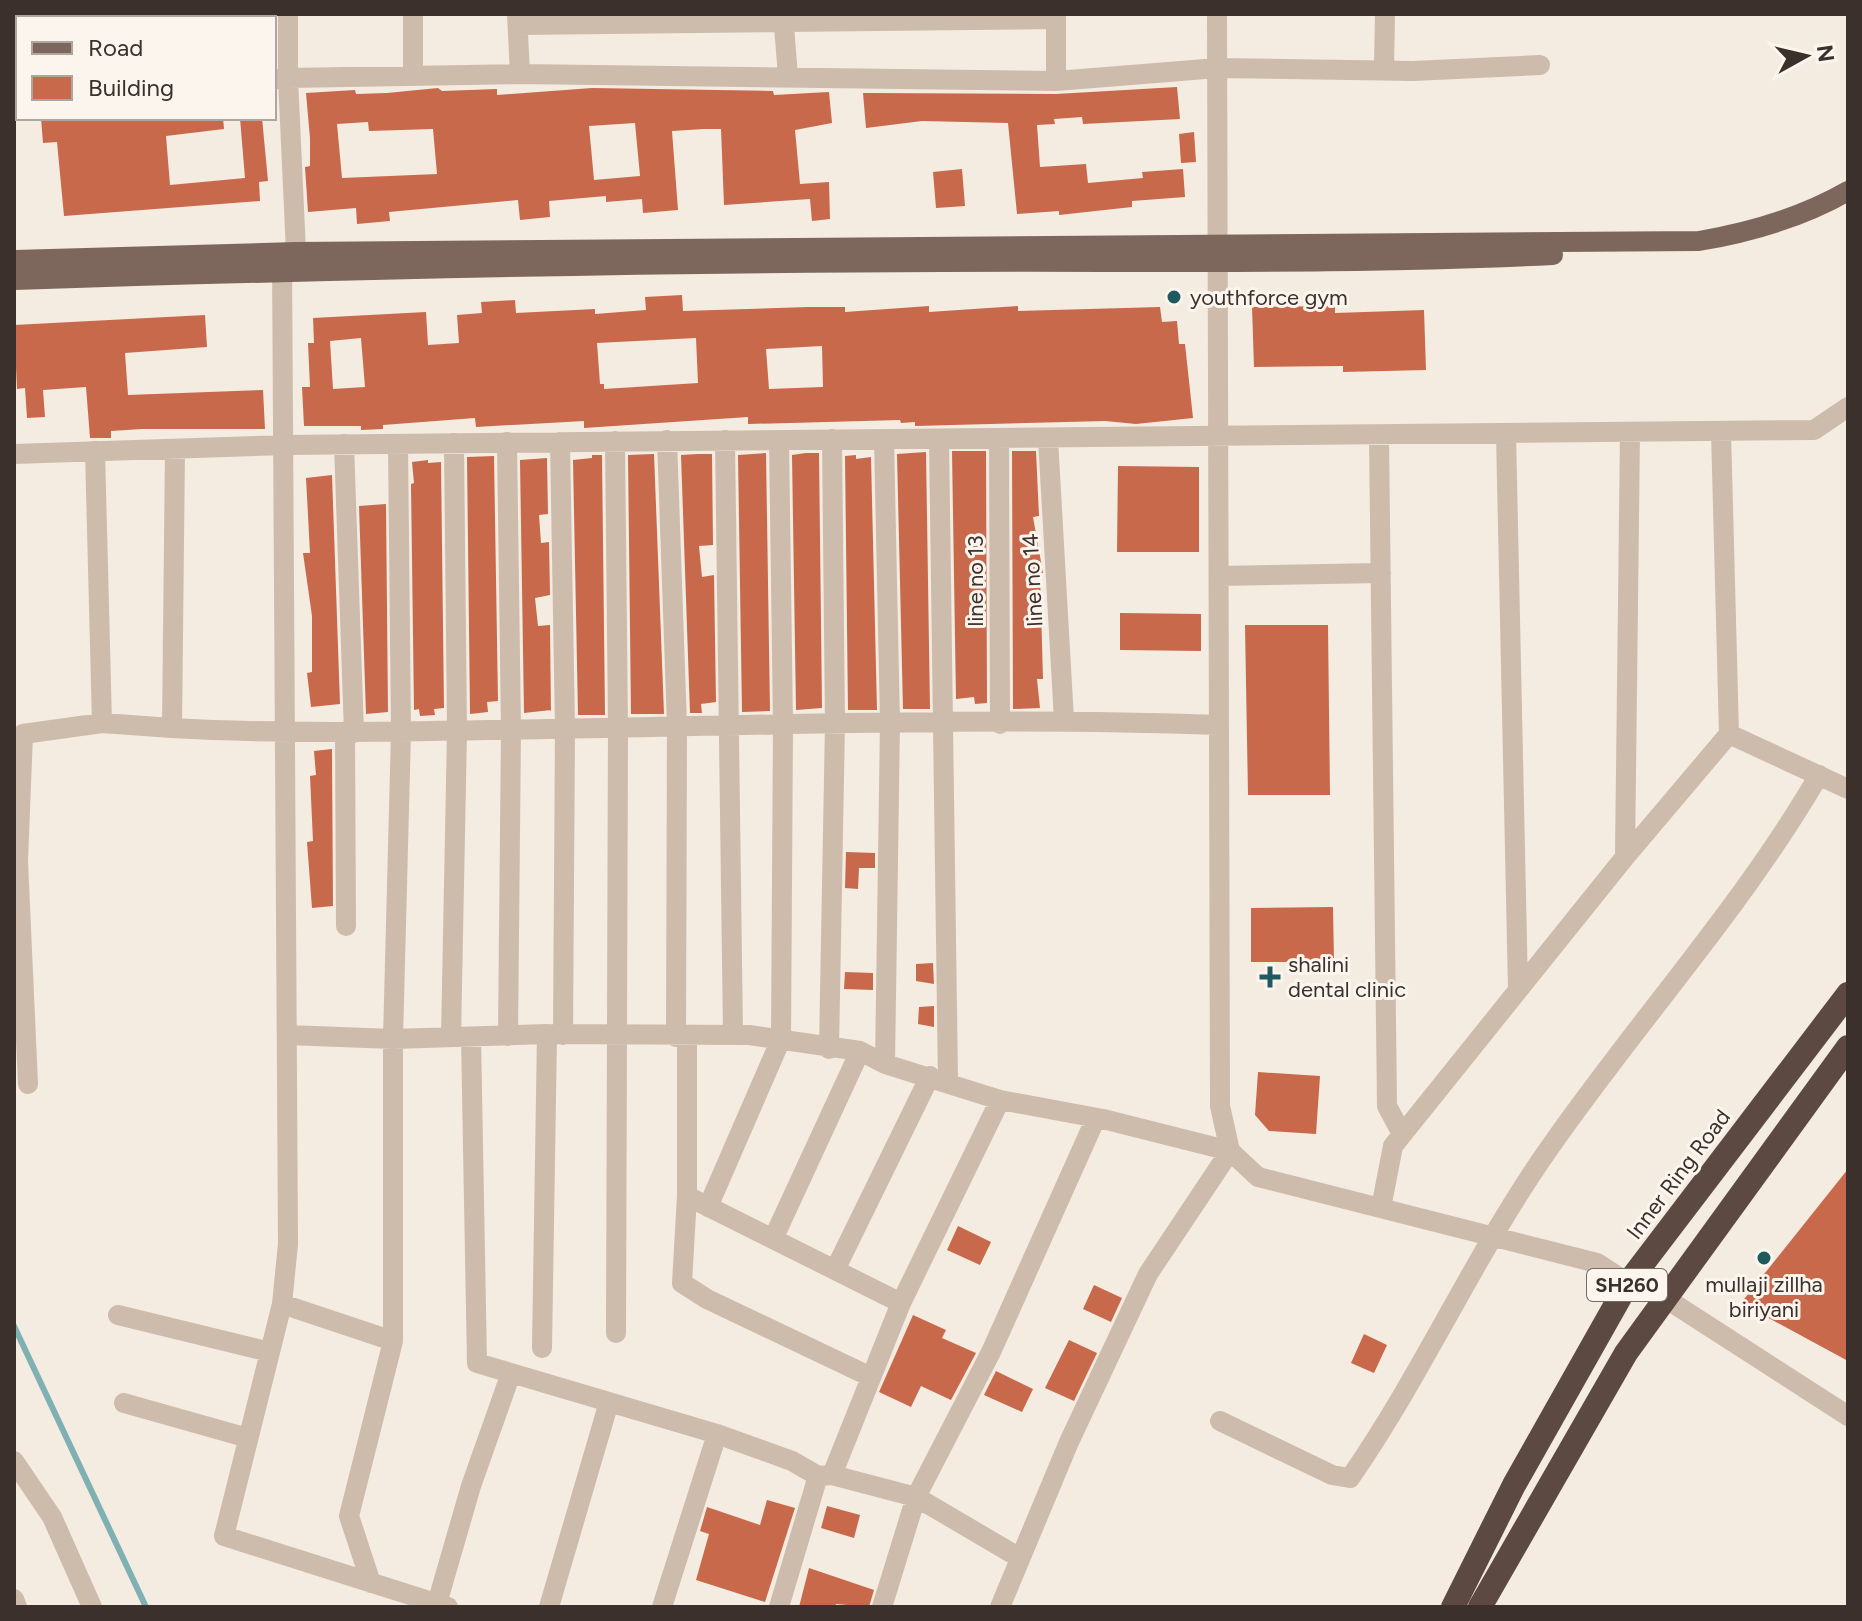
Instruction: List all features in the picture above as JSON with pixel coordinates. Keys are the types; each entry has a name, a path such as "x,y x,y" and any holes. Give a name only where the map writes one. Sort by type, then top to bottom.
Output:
{"highway":[{"name":"Inner Ring Road","path":"1453,1607 1514,1485 1628,1283 1848,994"},
{"path":"1480,1607 1626,1353 1848,1047"}],"main road":[{"path":"14,260 1218,252 1699,241 1747,233 1812,212 1848,191"},
{"path":"1218,252 1428,261 1555,254 1652,255 1735,249 1799,229 1848,205"},
{"path":"14,280 287,259"}],"street":[{"path":"288,14 281,78 287,259 284,445 288,1244 282,1304 224,1536 440,1606 471,1486 511,1373"},
{"path":"413,14 413,76"},
{"path":"1000,1607 1069,1442 1148,1274 1230,1151 1220,1106 1217,14"},
{"path":"1384,68 1385,14"},
{"path":"520,74 518,20 1056,17 1056,81"},
{"path":"784,20 788,76"},
{"path":"281,78 520,74 1056,81 1218,68 1384,68 1413,71 1540,65"},
{"path":"14,454 344,444 1814,430 1848,407"},
{"path":"1381,1208 1393,1146 1625,857 1729,734 1721,431"},
{"path":"1625,857 1630,432"},
{"path":"1506,434 1518,989"},
{"path":"1379,436 1387,1106 1402,1134"},
{"path":"829,1049 835,723 832,439"},
{"path":"884,439 890,723 885,1064"},
{"path":"835,1270 939,1079 944,723 939,439"},
{"name":"line no 13","path":"999,439 1000,724"},
{"name":"line no 14","path":"1048,439 1064,720"},
{"path":"667,440 677,726 687,1196 682,1283 707,1299 871,1377"},
{"path":"725,440 733,1035"},
{"path":"708,1207 781,1039 783,724 779,440"},
{"path":"615,441 618,727 616,1333"},
{"path":"507,442 511,730 508,1036"},
{"path":"542,1348 565,728 560,442"},
{"path":"454,443 461,1037 477,1363 717,1434 825,1475 916,1497 1020,1558"},
{"path":"344,444 349,733 346,926"},
{"path":"371,1583 349,1516 393,1341 393,1039 401,732 398,444"},
{"path":"172,728 175,449"},
{"path":"95,451 102,723"},
{"path":"1219,576 1381,573"},
{"path":"28,1084 18,861 23,734 102,723 286,734 835,723 1000,724 1064,720 1219,725"},
{"path":"1729,734 1848,789"},
{"path":"1220,1421 1332,1475 1350,1478 1547,1150 1713,930 1797,813 1819,775"},
{"path":"287,1035 393,1039 555,1034 733,1035 860,1051 885,1064 1000,1100 1230,1151 1258,1177 1597,1263 1628,1283 1665,1298 1848,1416"},
{"path":"774,1237 860,1051"},
{"path":"779,1607 825,1475 871,1377 901,1303 1000,1100"},
{"path":"882,1607 916,1497 991,1352 1095,1120"},
{"path":"687,1196 901,1303"},
{"path":"282,1304 393,1341"},
{"path":"118,1315 270,1352"},
{"path":"549,1607 609,1402"},
{"path":"124,1403 248,1438"},
{"path":"662,1607 717,1434"},
{"path":"14,1461 52,1517 92,1607"},
{"path":"14,1599 17,1607"}],"building":[{"path":"1177,87 1180,119 1083,124 1082,117 1054,119 1055,124 1037,125 1040,167 1086,164 1088,183 1143,178 1142,172 1183,169 1185,197 1132,201 1132,207 1059,215 1059,211 1017,214 1008,123 922,121 866,128 863,93 1056,94"},
{"path":"438,88 442,91 497,89 497,95 592,88 773,91 774,95 829,92 832,123 795,130 800,184 829,182 830,219 812,221 810,199 724,205 721,129 672,131 678,210 643,213 642,199 606,202 606,196 549,201 550,217 520,220 518,200 389,212 390,221 357,224 356,208 308,212 305,167 310,166 310,138 306,93 355,90 356,94","holes":["368,122 369,131 433,129 437,174 342,178 337,124","635,123 640,176 594,180 589,126"]},
{"path":"41,120 223,120 224,129 166,136 170,185 245,178 240,120 262,120 268,181 259,182 260,201 64,216 57,142 43,143"},
{"path":"1194,132 1196,162 1181,163 1179,134"},
{"path":"962,169 965,206 936,208 933,172"},
{"path":"682,295 683,311 845,307 845,312 929,306 929,312 1018,306 1018,311 1160,307 1162,322 1177,321 1179,344 1185,344 1193,418 1136,424 1105,421 915,426 915,422 901,423 900,420 748,424 748,417 584,428 584,421 476,427 475,418 383,425 383,429 304,426 302,387 310,387 308,343 314,343 313,318 426,312 428,345 459,343 457,315 482,313 481,302 515,300 516,313 595,309 595,314 646,310 645,297","holes":["361,338 365,387 333,389 330,341","696,338 698,383 604,389 604,384 600,384 597,343","822,346 823,387 769,389 766,349"]},
{"path":"1335,306 1335,313 1424,310 1426,370 1343,372 1343,366 1254,367 1252,307"},
{"path":"205,315 207,347 125,353 128,395 263,390 265,429 142,429 111,431 111,438 90,438 86,387 43,390 45,417 27,418 25,388 17,389 14,325"},
{"path":"952,451 986,451 987,703 975,704 974,697 956,699"},
{"path":"1012,451 1036,451 1039,516 1033,517 1043,573 1040,573 1043,679 1037,679 1040,708 1013,709"},
{"path":"926,452 930,709 903,709 897,454"},
{"path":"766,453 770,711 742,712 738,455"},
{"path":"819,453 822,708 796,710 792,455"},
{"path":"654,454 664,714 631,714 628,455"},
{"path":"712,454 713,545 699,546 702,577 714,575 716,702 701,704 702,713 690,713 681,455"},
{"path":"592,455 602,455 605,715 578,715 573,460 592,458"},
{"path":"856,455 856,459 871,457 877,710 848,710 845,456"},
{"path":"494,456 498,701 487,702 488,712 470,714 467,457"},
{"path":"547,458 548,514 539,515 541,543 549,542 550,595 535,598 538,626 550,625 551,710 524,713 520,460"},
{"path":"428,460 428,463 441,462 444,708 434,709 435,715 420,716 419,709 414,710 411,484 414,483 412,462"},
{"path":"1118,466 1199,467 1199,552 1117,552"},
{"path":"332,475 340,704 311,707 307,673 312,672 312,616 303,553 310,553 306,478"},
{"path":"386,504 388,712 366,714 359,506"},
{"path":"1120,613 1201,614 1201,651 1120,650"},
{"path":"1245,625 1328,625 1330,795 1248,795"},
{"path":"332,749 333,906 312,908 307,842 313,841 310,776 316,775 314,751"},
{"path":"846,852 875,853 875,868 859,868 858,889 845,888"},
{"path":"1333,907 1334,962 1251,962 1251,908"},
{"path":"933,963 934,984 916,981 916,964"},
{"path":"845,972 873,973 873,990 844,989"},
{"path":"934,1006 934,1027 918,1024 919,1007"},
{"path":"1258,1072 1320,1076 1316,1134 1269,1131 1255,1115"},
{"path":"1848,1169 1848,1361 1741,1303"},
{"path":"958,1226 991,1242 980,1265 947,1250"},
{"path":"1094,1285 1122,1298 1111,1322 1083,1309"},
{"path":"913,1315 946,1330 942,1338 976,1353 951,1400 921,1386 911,1407 879,1392"},
{"path":"1364,1334 1387,1345 1374,1373 1351,1363"},
{"path":"1069,1340 1097,1353 1074,1401 1045,1388"},
{"path":"996,1371 1033,1389 1022,1412 984,1395"},
{"path":"767,1500 795,1508 765,1602 696,1580 709,1534 700,1531 707,1507 760,1525"},
{"path":"827,1506 860,1515 854,1538 821,1528"},
{"path":"809,1568 874,1590 869,1607 836,1604 835,1607 799,1607"}],"waterway":[{"path":"14,1326 146,1607"}],"place":[{"name":"youthforce gym","path":"1174,297"},
{"name":"shalini dental clinic","path":"1270,977"},
{"name":"mullaji zillha biriyani","path":"1764,1258"}]}
